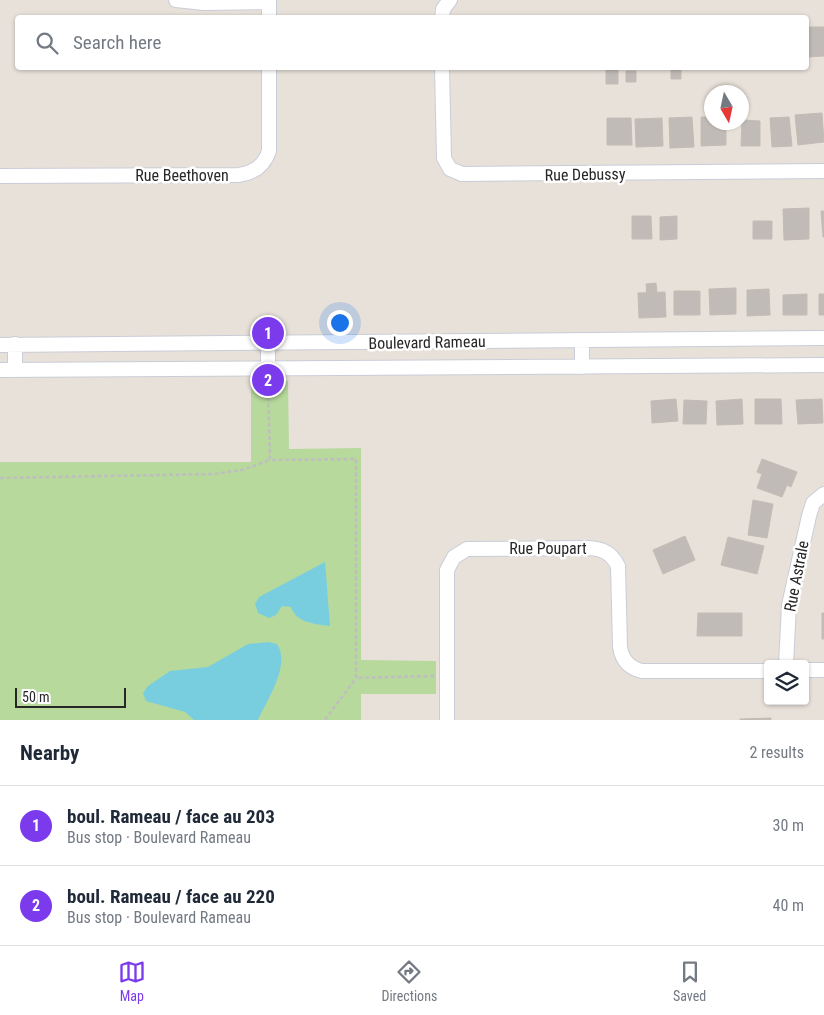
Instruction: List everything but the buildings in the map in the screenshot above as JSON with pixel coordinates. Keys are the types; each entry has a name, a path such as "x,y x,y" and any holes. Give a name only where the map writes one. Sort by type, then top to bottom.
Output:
{"street":[{"path":"176,0 204,4 269,1 269,15"},
{"path":"442,15 443,9 450,0"},
{"name":"Rue Beethoven","path":"0,176 238,174 253,171 266,160 269,151 269,70"},
{"name":"Rue Debussy","path":"442,70 444,158 450,169 462,174 824,171"},
{"name":"Boulevard Rameau","path":"0,344 824,338"},
{"path":"582,340 582,367"},
{"path":"268,343 268,375"},
{"path":"15,344 15,370"},
{"name":"Boulevard Rameau","path":"0,370 268,375 582,367 824,365"},
{"name":"Rue Astrale","path":"786,660 789,605 809,516 813,503 824,494"},
{"name":"Rue Poupart","path":"447,720 447,570 454,557 467,549 586,548 602,550 615,561 620,572 620,647 622,656 630,667 642,671 764,670"},
{"path":"809,670 824,670"}],"path":[{"path":"268,375 270,460"},
{"path":"0,478 214,474 242,470 270,460 356,459 356,678 325,720"},
{"path":"356,678 436,676"}],"green space":[{"path":"288,381 289,449 361,448 361,660 436,661 436,694 361,694 361,720 0,720 0,462 251,462 251,382"}],"water":[{"path":"325,562 330,626 302,620 293,612 291,607 282,606 276,615 269,618 258,613 255,604 259,597"},
{"path":"268,642 277,644 281,652 280,672 258,720 194,720 185,712 146,701 143,693 148,686 170,671 208,667 248,644"}],"place":[{"name":"boul. Rameau / face au 203","path":"268,333"},
{"name":"boul. Rameau / face au 220","path":"268,380"}]}
